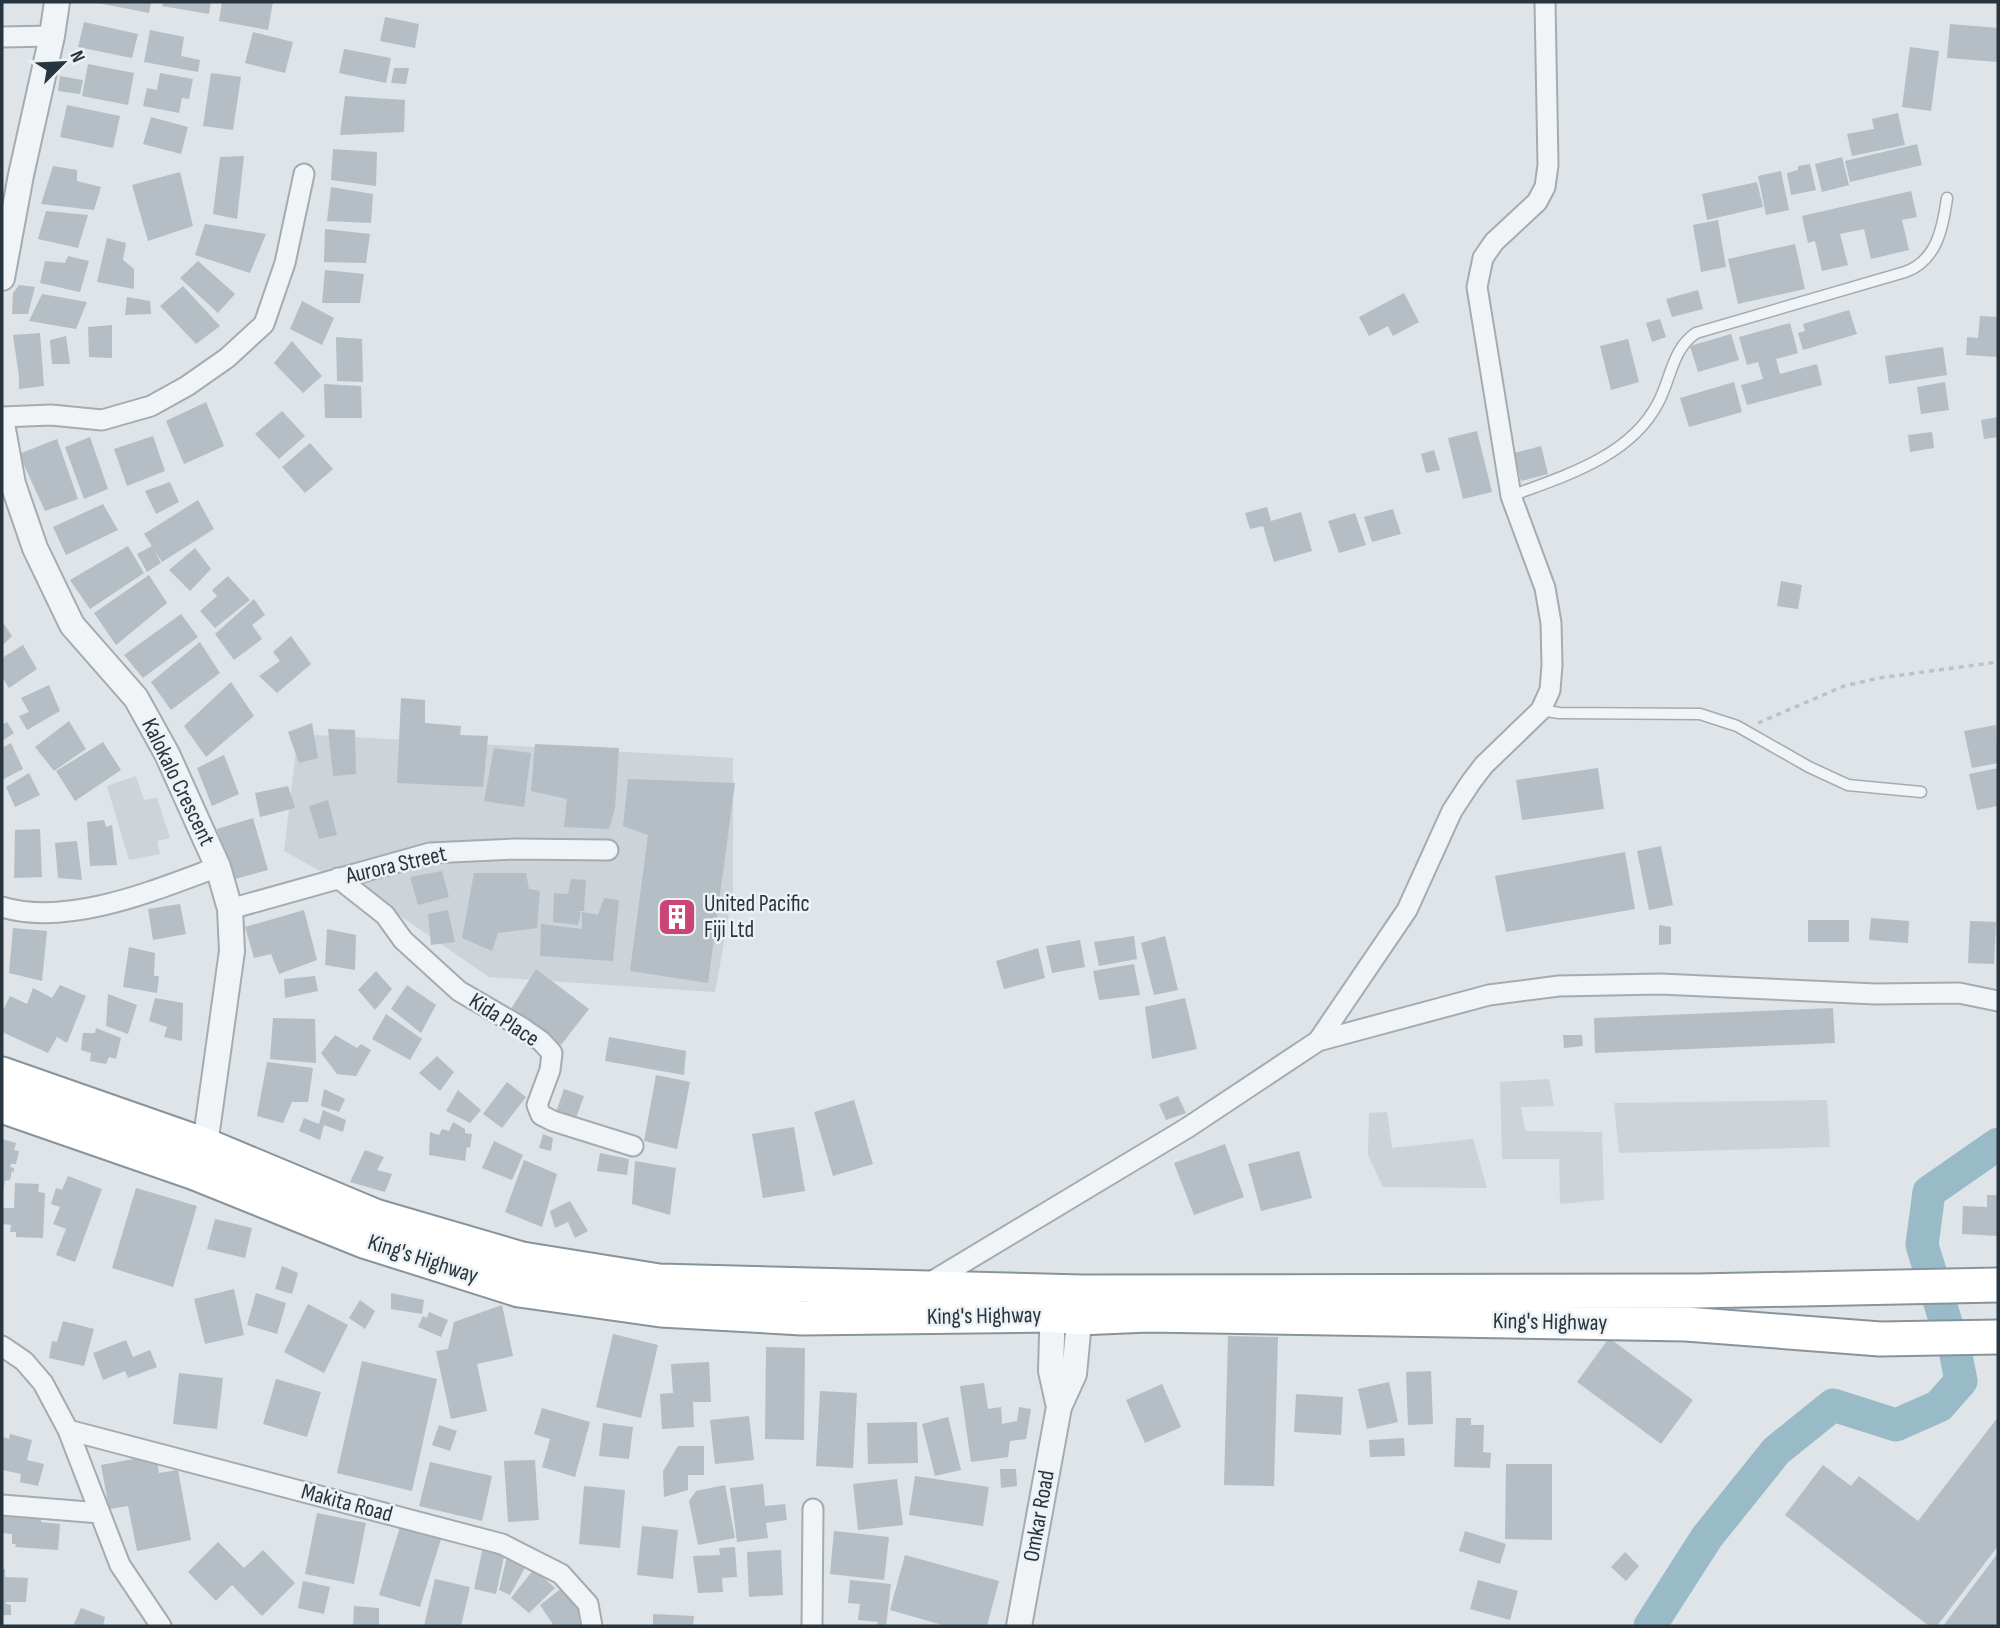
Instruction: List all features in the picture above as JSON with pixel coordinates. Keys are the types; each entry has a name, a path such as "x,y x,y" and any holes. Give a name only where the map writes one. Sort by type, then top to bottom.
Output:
{"highway":[{"name":"King's Highway","path":"2,1074 200,1158 364,1241 519,1290 661,1310 802,1318 1066,1304 1993,1285"},
{"name":"King's Highway","path":"2,1106 200,1158 375,1216 523,1259 659,1281 922,1288 1149,1315 1686,1324 1880,1339 1993,1337"}],"street":[{"path":"2,278 57,2"},
{"path":"1318,1041 1407,910 1452,811 1471,782 1484,765 1541,710 1549,690 1552,665 1545,589 1511,496 1477,287 1483,258 1494,242 1537,202 1545,187 1548,100 1545,2"},
{"path":"2,37 52,36"},
{"path":"2,417 51,415 102,420 151,406 187,386 227,358 264,324 285,263 304,174"},
{"name":"Kalokalo Crescent","path":"2,424 13,484 35,548 72,625 136,698 167,754 218,867 230,909 232,951 200,1158"},
{"name":"Aurora Street","path":"230,909 430,853 515,849 608,850"},
{"path":"2,907 16,911 72,911 113,903 218,867"},
{"name":"Kida Place","path":"338,878 386,915 403,940 459,991 521,1027 541,1041 552,1053 550,1070 537,1104 541,1115 552,1121 634,1146"},
{"path":"922,1288 1187,1128 1318,1041 1489,995 1559,986 1660,984 1876,994 1959,993 1998,1001"},
{"name":"Omkar Road","path":"1019,1626 1059,1407 1074,1374 1066,1304"},
{"path":"2,1346 24,1361 43,1383 68,1430 120,1564 161,1626"},
{"name":"Makita Road","path":"68,1430 502,1544 561,1574 588,1604 592,1626"},
{"path":"2,1505 100,1513"},
{"path":"812,1626 813,1509"}],"lane":[{"path":"1511,496 1562,477 1602,458 1632,436 1659,402 1680,349 1696,333 1906,272 1920,265 1932,252 1944,218 1947,198"},
{"path":"1541,710 1559,713 1700,714 1743,729 1809,767 1848,785 1921,792"}],"path":[{"path":"1743,729 1844,685 1998,662"}],"shaded area":[{"path":"298,734 733,758 733,892 715,992 489,977 393,911 284,851"},
{"path":"136,776 144,800 157,798 170,838 157,841 160,854 129,860 107,786"},
{"path":"1549,1079 1554,1106 1521,1107 1525,1131 1602,1132 1604,1200 1560,1204 1559,1159 1502,1159 1500,1082"},
{"path":"1827,1100 1830,1147 1619,1153 1614,1103"},
{"path":"1387,1112 1392,1148 1473,1139 1487,1188 1383,1187 1368,1155 1369,1113"}],"building":[{"path":"93,2 151,2 149,13"},
{"path":"163,2 211,2 209,14 162,6"},
{"path":"222,2 273,2 268,30 219,21"},
{"path":"385,17 419,24 415,48 380,41"},
{"path":"84,22 138,34 132,58 78,47"},
{"path":"1950,24 1998,28 1998,62 1947,58"},
{"path":"150,30 184,37 181,56 200,60 198,72 144,62"},
{"path":"253,32 293,42 285,73 245,63"},
{"path":"1910,47 1939,51 1931,111 1902,107"},
{"path":"344,49 391,58 386,83 339,73"},
{"path":"88,64 134,73 128,105 82,96"},
{"path":"394,68 409,68 406,84 391,83"},
{"path":"160,73 193,79 189,99 182,98 179,113 143,106 147,88 157,90"},
{"path":"211,73 241,77 233,130 203,126"},
{"path":"60,76 83,80 80,94 58,91"},
{"path":"345,96 405,100 404,132 340,135"},
{"path":"67,105 120,116 113,148 60,137"},
{"path":"1898,113 1905,145 1852,156 1847,134 1874,129 1872,119"},
{"path":"151,117 188,127 181,154 143,144"},
{"path":"1917,144 1922,165 1850,182 1845,161"},
{"path":"333,149 377,152 376,186 331,180"},
{"path":"244,156 237,219 213,214 220,157"},
{"path":"1842,157 1849,185 1822,192 1815,164"},
{"path":"1810,164 1816,190 1791,195 1787,173 1798,170 1798,166"},
{"path":"53,166 77,170 77,181 101,187 94,210 41,204"},
{"path":"1781,171 1789,210 1766,215 1758,176"},
{"path":"180,172 193,226 148,241 132,185"},
{"path":"1757,182 1763,207 1707,220 1702,194"},
{"path":"331,187 373,194 371,223 327,221"},
{"path":"1911,191 1917,217 1902,220 1909,250 1871,259 1864,229 1840,234 1848,265 1822,271 1815,241 1808,243 1802,216"},
{"path":"46,211 88,215 78,248 38,239"},
{"path":"1718,220 1726,267 1701,272 1693,225"},
{"path":"205,224 266,234 250,273 195,255"},
{"path":"325,229 370,234 366,263 324,262"},
{"path":"107,238 126,243 123,260 134,269 134,289 97,282"},
{"path":"1795,244 1805,289 1738,304 1728,259"},
{"path":"68,256 89,261 80,292 40,283 45,261 65,263"},
{"path":"198,261 235,294 218,313 180,278"},
{"path":"325,270 364,274 360,303 322,303"},
{"path":"19,285 35,287 28,314 12,314 13,293"},
{"path":"183,286 220,326 196,344 160,306"},
{"path":"1698,290 1703,309 1672,317 1666,299"},
{"path":"1404,293 1419,322 1393,336 1388,326 1369,336 1359,317"},
{"path":"42,294 87,302 76,329 29,321"},
{"path":"127,297 150,301 151,314 125,315"},
{"path":"302,301 334,318 322,345 290,329"},
{"path":"1849,310 1857,334 1803,350 1798,333 1805,331 1803,324"},
{"path":"1980,316 1998,317 1998,357 1966,355 1967,337 1978,338"},
{"path":"1660,319 1666,337 1652,342 1646,323"},
{"path":"1790,323 1798,353 1776,359 1780,374 1817,364 1822,385 1747,405 1741,385 1763,379 1758,362 1747,365 1739,337"},
{"path":"112,325 112,358 89,357 88,327"},
{"path":"40,333 44,386 19,389 13,335"},
{"path":"1731,334 1739,360 1698,372 1690,346"},
{"path":"66,336 70,364 52,364 50,340"},
{"path":"336,337 362,339 363,382 337,381"},
{"path":"1628,339 1639,382 1611,390 1600,346"},
{"path":"292,341 322,376 303,393 274,363"},
{"path":"1943,347 1947,375 1889,384 1885,356"},
{"path":"1734,382 1742,412 1689,427 1680,398"},
{"path":"1945,382 1949,410 1921,414 1917,387"},
{"path":"324,384 361,386 362,418 325,418"},
{"path":"206,402 224,446 184,464 166,421"},
{"path":"282,411 305,436 279,459 255,434"},
{"path":"1998,417 1998,437 1984,439 1981,420"},
{"path":"1477,431 1492,492 1463,499 1448,438"},
{"path":"1932,432 1934,448 1910,452 1908,435"},
{"path":"153,436 165,471 127,486 114,449"},
{"path":"90,437 108,489 84,499 65,447"},
{"path":"57,439 78,499 45,511 19,454"},
{"path":"310,443 333,469 305,493 282,467"},
{"path":"1541,446 1548,474 1521,481 1514,453"},
{"path":"1434,450 1440,470 1426,473 1421,454"},
{"path":"170,482 179,502 156,514 145,491"},
{"path":"198,500 214,529 162,562 144,534"},
{"path":"103,504 118,530 66,555 53,527"},
{"path":"1267,507 1271,521 1301,512 1312,551 1274,562 1263,526 1250,529 1245,513"},
{"path":"1393,509 1401,534 1372,542 1364,517"},
{"path":"1355,513 1366,545 1339,553 1328,521"},
{"path":"128,546 144,573 90,609 70,580"},
{"path":"152,546 161,563 147,572 137,554"},
{"path":"195,548 211,569 190,591 169,570"},
{"path":"149,575 167,603 116,645 94,613"},
{"path":"228,576 250,600 215,628 200,611 217,596 212,590"},
{"path":"1781,581 1802,585 1798,609 1777,606"},
{"path":"254,599 265,615 252,625 262,639 234,660 215,634"},
{"path":"181,614 198,637 143,678 124,655"},
{"path":"2,621 12,636 2,646"},
{"path":"291,636 311,664 277,693 259,676 280,661 273,652"},
{"path":"200,642 220,673 171,710 151,682"},
{"path":"23,645 37,669 9,688 2,677 2,658"},
{"path":"231,682 254,716 206,757 184,726"},
{"path":"49,685 60,711 27,730 19,716 29,712 21,698"},
{"path":"401,698 425,700 425,723 461,726 460,735 488,736 483,787 397,783"},
{"path":"69,721 86,749 54,771 35,747"},
{"path":"7,722 14,733 2,741 2,725"},
{"path":"312,723 318,758 299,763 288,732"},
{"path":"1996,725 1998,763 1972,768 1964,731"},
{"path":"328,729 355,730 356,774 333,776"},
{"path":"103,742 121,770 75,801 56,771"},
{"path":"11,743 23,769 2,780 2,748"},
{"path":"535,744 619,748 615,808 609,829 564,827 567,799 531,791"},
{"path":"494,748 531,753 524,807 484,801"},
{"path":"224,755 239,794 212,806 197,768"},
{"path":"1598,768 1604,809 1522,820 1516,780"},
{"path":"1998,768 1998,806 1977,810 1969,774"},
{"path":"29,773 40,795 15,807 6,787"},
{"name":"United Pacific Fiji Ltd","path":"628,779 735,783 708,983 630,971 648,835 623,826"},
{"path":"288,786 295,808 260,817 255,793"},
{"path":"328,800 337,835 319,839 309,806"},
{"path":"253,818 268,870 235,879 217,829"},
{"path":"104,820 106,827 112,825 117,865 90,866 87,822"},
{"path":"40,829 42,877 14,878 15,830"},
{"path":"77,841 82,880 58,878 55,843"},
{"path":"1661,846 1673,905 1649,910 1637,851"},
{"path":"1625,852 1635,909 1506,932 1495,876"},
{"path":"442,871 449,897 418,905 410,877"},
{"path":"474,873 526,873 529,889 540,891 537,928 498,933 492,951 462,938"},
{"path":"571,879 586,880 584,911 576,911 581,912 578,925 553,922 554,893 568,894"},
{"path":"604,898 619,900 613,961 540,956 541,924 582,929 582,912 598,915"},
{"path":"180,904 186,934 153,940 148,909"},
{"path":"304,910 317,960 279,974 271,954 254,958 245,927"},
{"path":"448,910 455,942 431,945 428,914"},
{"path":"1871,918 1909,921 1908,943 1869,940"},
{"path":"1808,920 1849,920 1849,942 1808,942"},
{"path":"1970,921 1996,922 1994,964 1968,963"},
{"path":"1659,925 1671,927 1671,944 1659,945"},
{"path":"13,928 47,931 42,981 9,973"},
{"path":"327,929 356,935 355,970 325,965"},
{"path":"1134,936 1137,959 1099,966 1094,942"},
{"path":"1165,936 1178,990 1154,995 1141,943"},
{"path":"1080,940 1085,967 1052,973 1046,946"},
{"path":"129,947 155,953 154,976 159,976 157,993 123,987"},
{"path":"1038,948 1045,978 1004,989 996,961"},
{"path":"1134,964 1140,995 1099,1000 1093,971"},
{"path":"536,969 589,1009 561,1045 511,1009"},
{"path":"376,971 392,989 375,1010 358,990"},
{"path":"315,976 318,991 285,998 284,979"},
{"path":"60,985 86,996 67,1043 57,1037 48,1053 2,1032 2,1012 10,996 27,1004 33,988 52,998"},
{"path":"407,985 436,1005 421,1033 391,1009"},
{"path":"108,994 137,1005 128,1034 106,1026"},
{"path":"155,998 183,1003 182,1041 164,1037 167,1027 149,1021"},
{"path":"1185,998 1197,1049 1152,1059 1145,1007"},
{"path":"1833,1008 1835,1043 1595,1053 1594,1018"},
{"path":"386,1014 422,1039 410,1060 372,1039"},
{"path":"273,1018 315,1019 316,1063 270,1059"},
{"path":"96,1028 121,1038 116,1059 109,1057 106,1064 90,1061 91,1053 81,1050 83,1033 95,1033"},
{"path":"335,1035 357,1048 361,1044 371,1050 356,1076 337,1074 321,1053"},
{"path":"1563,1035 1582,1035 1583,1046 1564,1048"},
{"path":"609,1037 686,1051 684,1075 605,1061"},
{"path":"437,1056 454,1072 440,1091 419,1073"},
{"path":"267,1062 313,1068 308,1102 292,1102 283,1123 257,1116"},
{"path":"656,1075 690,1082 677,1149 644,1141"},
{"path":"507,1082 526,1097 502,1128 483,1114"},
{"path":"324,1089 345,1099 339,1112 321,1106"},
{"path":"564,1089 584,1096 576,1118 556,1112"},
{"path":"458,1090 481,1110 470,1123 446,1111"},
{"path":"1178,1096 1186,1113 1166,1120 1159,1104"},
{"path":"854,1100 873,1164 833,1176 814,1112"},
{"path":"323,1110 346,1120 343,1132 324,1125 320,1140 299,1131 304,1118 319,1124"},
{"path":"453,1122 465,1129 465,1133 472,1134 465,1161 429,1155 430,1132 439,1135 442,1129 449,1131"},
{"path":"794,1127 805,1191 763,1198 752,1134"},
{"path":"543,1134 553,1138 551,1151 539,1148"},
{"path":"2,1139 16,1143 14,1150 19,1151 16,1164 11,1164 10,1167 14,1168 14,1172 12,1171 10,1180 5,1181 3,1191"},
{"path":"494,1141 523,1155 512,1180 482,1168"},
{"path":"1225,1144 1244,1197 1194,1215 1174,1163"},
{"path":"365,1150 384,1157 377,1170 392,1174 385,1192 350,1182"},
{"path":"1299,1151 1312,1198 1261,1211 1248,1164"},
{"path":"600,1153 629,1159 627,1175 597,1171"},
{"path":"524,1160 557,1174 542,1227 505,1212"},
{"path":"635,1161 676,1168 670,1215 632,1204"},
{"path":"68,1176 102,1189 75,1262 56,1255 66,1229 53,1224 60,1207 51,1204 56,1188 62,1190"},
{"path":"15,1183 39,1184 38,1192 45,1193 43,1238 16,1237 16,1232 10,1232 11,1225 2,1224 3,1208 14,1208"},
{"path":"136,1188 197,1206 173,1287 112,1268"},
{"path":"1987,1195 1998,1195 1998,1236 1962,1234 1963,1206 1987,1207"},
{"path":"570,1201 588,1231 575,1238 568,1222 555,1228 550,1211"},
{"path":"215,1219 252,1228 245,1258 207,1249"},
{"path":"282,1266 298,1273 292,1294 275,1289"},
{"path":"234,1289 244,1335 205,1344 194,1299"},
{"path":"256,1293 286,1303 277,1334 247,1325"},
{"path":"391,1293 424,1300 422,1314 391,1309"},
{"path":"360,1300 375,1311 365,1329 349,1318"},
{"path":"308,1304 348,1325 324,1373 284,1352"},
{"path":"502,1305 513,1356 477,1364 487,1411 451,1419 436,1351 448,1349 454,1322"},
{"path":"429,1312 448,1320 441,1337 418,1327 423,1316 427,1318"},
{"path":"63,1321 94,1329 84,1366 49,1358 52,1341 57,1342"},
{"path":"613,1334 658,1345 641,1418 596,1407"},
{"path":"1228,1336 1278,1337 1274,1486 1224,1485"},
{"path":"1609,1338 1693,1400 1661,1444 1577,1382"},
{"path":"126,1340 133,1357 150,1350 157,1367 128,1378 125,1371 103,1380 93,1353"},
{"path":"766,1347 805,1348 804,1440 765,1439"},
{"path":"362,1361 437,1379 412,1491 337,1473"},
{"path":"709,1362 711,1402 693,1402 694,1427 662,1429 660,1394 673,1393 671,1364"},
{"path":"1431,1371 1433,1424 1408,1425 1406,1372"},
{"path":"179,1373 223,1378 217,1429 173,1424"},
{"path":"276,1379 321,1392 307,1437 263,1424"},
{"path":"1389,1382 1398,1422 1367,1429 1358,1389"},
{"path":"984,1383 988,1409 1001,1407 1002,1424 1017,1421 1019,1407 1031,1409 1026,1439 1010,1441 1008,1457 971,1462 960,1386"},
{"path":"1162,1384 1181,1427 1145,1443 1126,1400"},
{"path":"820,1391 857,1393 853,1468 816,1466"},
{"path":"1296,1394 1343,1397 1341,1435 1294,1432"},
{"path":"542,1408 590,1422 575,1477 542,1467 550,1439 534,1434"},
{"path":"749,1416 754,1460 715,1464 710,1420"},
{"path":"948,1417 961,1470 935,1476 922,1424"},
{"path":"1998,1417 1998,1546 1937,1626 1929,1626 1785,1515 1823,1465 1851,1486 1859,1476 1918,1521"},
{"path":"1456,1418 1471,1418 1471,1425 1484,1425 1483,1452 1491,1453 1490,1468 1454,1467"},
{"path":"917,1422 918,1463 868,1464 867,1423"},
{"path":"603,1423 633,1427 629,1459 599,1456"},
{"path":"439,1425 457,1431 450,1451 432,1445"},
{"path":"10,1434 32,1440 27,1460 44,1464 38,1486 20,1482 21,1474 2,1470 3,1437 9,1439"},
{"path":"1404,1438 1405,1456 1370,1457 1369,1440"},
{"path":"678,1446 704,1446 704,1475 688,1475 688,1490 664,1497 663,1471"},
{"path":"156,1455 159,1473 178,1470 191,1540 137,1551 128,1506 109,1509 101,1465"},
{"path":"535,1460 539,1520 508,1522 504,1461"},
{"path":"430,1462 492,1476 482,1521 419,1506"},
{"path":"1506,1464 1552,1464 1552,1540 1505,1539"},
{"path":"1000,1469 1016,1469 1017,1486 1001,1488"},
{"path":"915,1476 989,1487 983,1526 909,1515"},
{"path":"897,1479 903,1525 858,1530 853,1484"},
{"path":"763,1484 765,1506 785,1504 787,1520 766,1523 768,1538 737,1542 730,1488"},
{"path":"725,1485 735,1538 698,1545 689,1501 696,1491"},
{"path":"584,1486 625,1490 620,1548 579,1544"},
{"path":"317,1513 366,1523 354,1584 305,1574"},
{"path":"13,1514 41,1516 41,1522 60,1524 58,1550 15,1547 16,1544 12,1544 12,1534 2,1533 2,1516 14,1517"},
{"path":"642,1526 678,1530 673,1579 637,1575"},
{"path":"400,1527 441,1539 420,1607 379,1595"},
{"path":"834,1531 889,1537 884,1580 830,1574"},
{"path":"1465,1531 1506,1544 1500,1564 1459,1551"},
{"path":"218,1542 244,1568 263,1550 295,1583 262,1616 232,1585 216,1601 188,1572"},
{"path":"483,1547 505,1552 496,1594 474,1589"},
{"path":"735,1547 737,1577 722,1578 723,1592 698,1593 693,1556 720,1555 719,1548"},
{"path":"781,1550 783,1595 749,1597 747,1552"},
{"path":"508,1552 527,1564 510,1595 499,1590"},
{"path":"1625,1552 1639,1566 1626,1581 1611,1567"},
{"path":"1998,1553 1998,1626 1943,1626"},
{"path":"905,1555 999,1581 987,1626 946,1626 890,1610"},
{"path":"2,1569 5,1569 5,1577 28,1578 26,1602 6,1602 11,1605 11,1615 2,1615"},
{"path":"534,1569 555,1588 529,1613 511,1598"},
{"path":"435,1579 470,1587 461,1626 424,1626"},
{"path":"850,1580 891,1584 886,1626 877,1626 878,1622 858,1620 860,1604 848,1603"},
{"path":"1478,1580 1518,1591 1510,1620 1470,1609"},
{"path":"303,1581 330,1587 324,1614 298,1608"},
{"path":"562,1588 578,1609 580,1626 554,1626 540,1605"},
{"path":"354,1606 379,1608 379,1626 353,1626"},
{"path":"81,1608 105,1617 103,1626 73,1626"},
{"path":"653,1614 694,1616 693,1626 653,1626"}],"waterway":[{"path":"1650,1626 1707,1537 1776,1451 1833,1405 1896,1425 1939,1406 1961,1381 1956,1355 1922,1245 1929,1192 1998,1144"}],"place":[{"name":"United Pacific Fiji Ltd","path":"677,917"}]}
